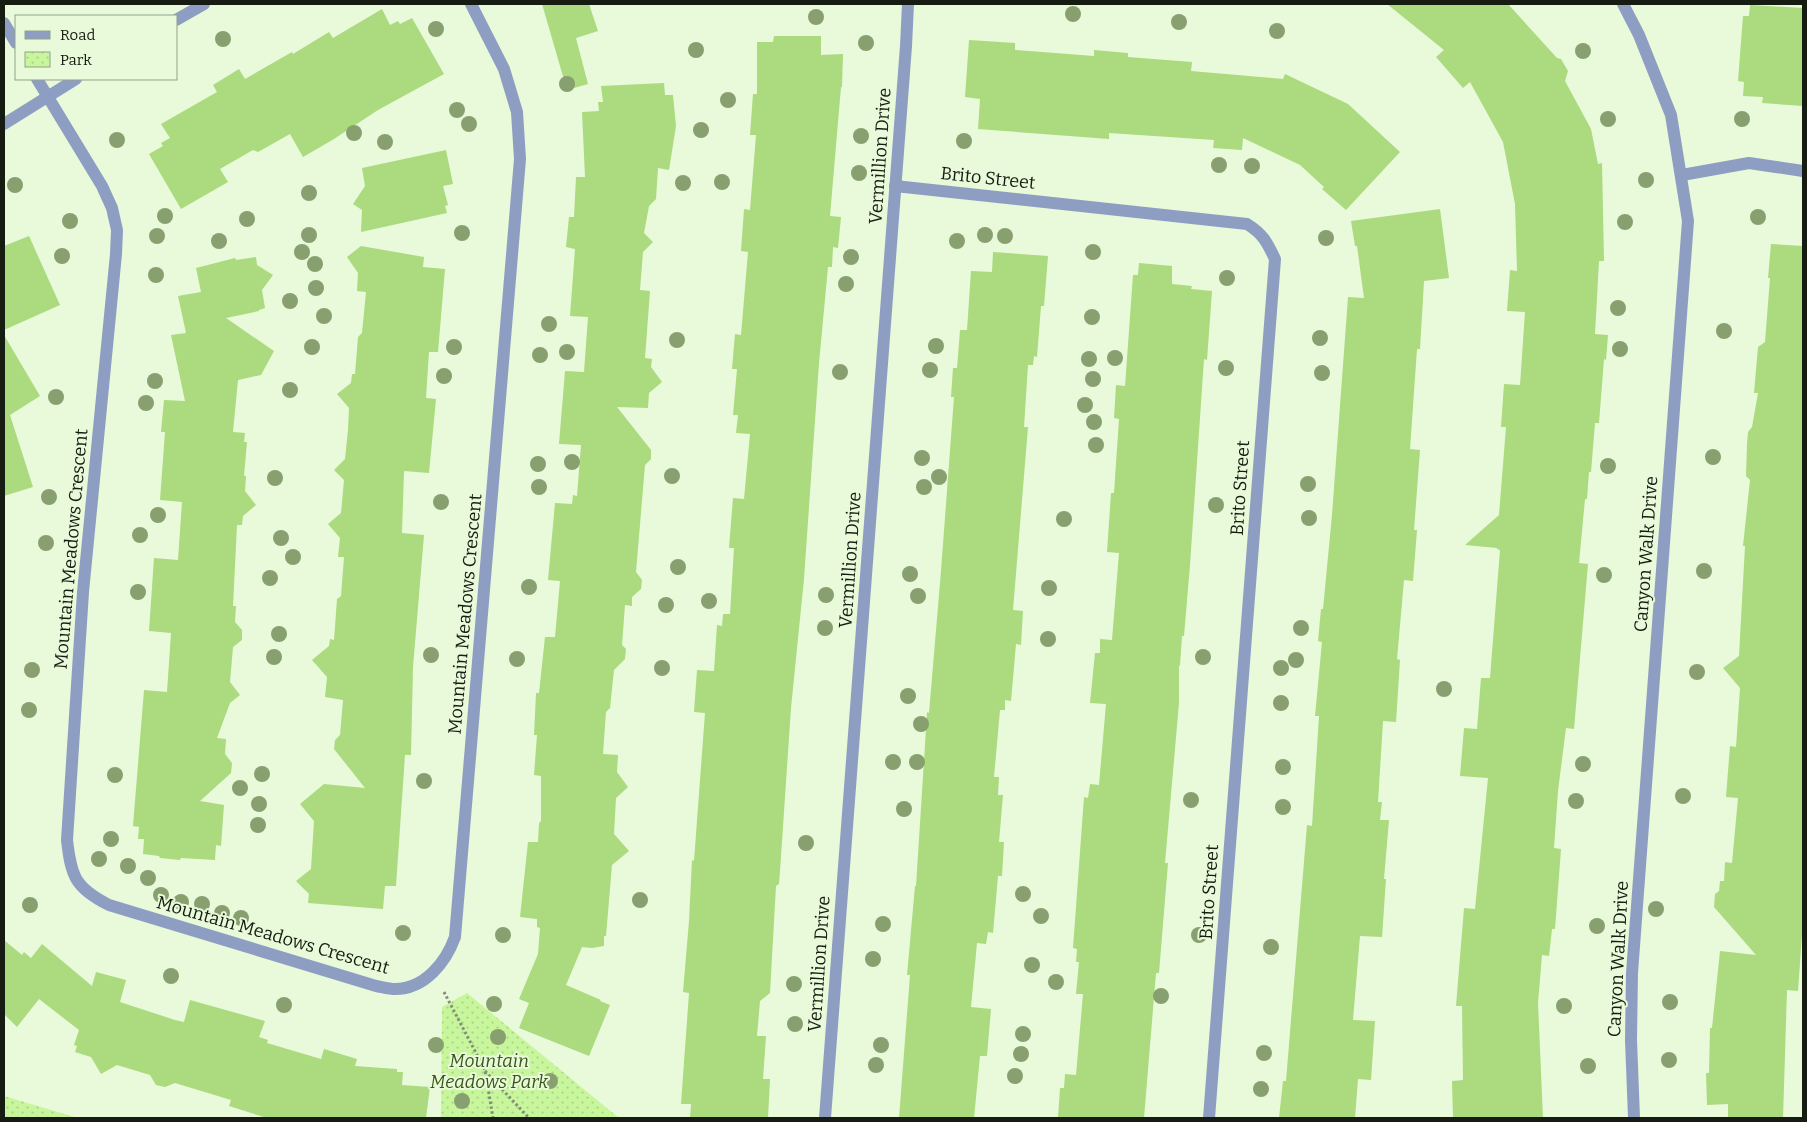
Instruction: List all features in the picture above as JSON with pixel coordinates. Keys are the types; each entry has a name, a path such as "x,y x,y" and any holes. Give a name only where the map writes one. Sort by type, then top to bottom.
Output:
{"street":[{"path":"178,19 204,4"},
{"name":"Mountain Meadows Crescent","path":"38,80 102,186 112,208 117,230 83,592 67,840 69,862 77,882 92,896 109,905 376,986 397,989 416,984 434,972 449,953 455,937 520,159 517,112 504,69 471,4"},
{"name":"Vermillion Drive","path":"825,1118 908,4"},
{"name":"Canyon Walk Drive","path":"1623,4 1639,35 1671,115 1688,221 1632,973 1631,1040 1634,1118"},
{"path":"4,23 15,41"},
{"path":"4,124 74,80"},
{"path":"1682,176 1749,163 1803,171"},
{"name":"Brito Street","path":"895,186 1247,224 1258,231 1266,240 1275,259 1209,1118"}],"path":[{"path":"434,972 485,1070 529,1118"},
{"path":"485,1070 493,1118"}],"green space":[{"name":"Mountain Meadows Park","path":"467,993 619,1118 441,1118 442,1007"},
{"path":"4,1096 78,1118 4,1118"}],"building":[{"path":"542,4 589,4 598,31 576,38 588,84 567,90"},
{"path":"1387,4 1508,4 1557,58 1561,59 1568,71 1565,81 1591,129 1598,164 1602,163 1604,261 1599,261 1595,334 1608,335 1606,360 1604,359 1599,423 1595,423 1591,472 1589,472 1587,499 1585,499 1579,563 1588,564 1574,729 1566,728 1558,791 1554,848 1561,849 1555,929 1552,929 1549,956 1542,955 1538,1003 1543,1118 1453,1118 1452,1081 1463,1080 1462,1006 1456,1006 1464,908 1475,909 1488,778 1460,776 1464,728 1477,729 1481,678 1490,678 1500,550 1497,548 1465,545 1499,515 1506,427 1501,427 1504,384 1520,385 1525,312 1507,311 1510,270 1517,271 1515,204 1503,142 1470,82 1463,88 1436,57 1444,50"},
{"path":"1750,5 1803,8 1803,106 1762,103 1763,97 1743,96 1744,82 1738,81 1743,16 1749,16"},
{"path":"382,9 390,25 398,21 400,24 412,18 444,74 378,110 303,157 290,134 258,152 253,150 220,169 228,182 181,209 149,154 163,146 161,143 170,138 161,124 217,92 213,85 239,69 245,79 292,52 293,54 329,32 333,38"},
{"path":"774,36 821,36 821,55 843,54 842,87 830,216 841,217 838,248 833,247 832,267 828,267 819,363 804,579 791,708 779,884 776,886 770,993 760,1001 757,1036 766,1036 763,1079 770,1079 768,1118 690,1118 691,1104 681,1104 689,993 683,992 705,713 694,712 697,670 714,671 717,625 722,626 723,614 730,614 734,548 729,548 733,498 744,499 750,434 736,433 738,415 733,415 737,369 732,369 735,334 741,335 748,252 741,251 744,209 750,210 756,135 750,135 753,94 757,94 757,42 773,42"},
{"path":"969,40 1015,43 1015,50 1094,56 1094,50 1128,53 1128,57 1192,62 1191,71 1283,79 1285,74 1348,104 1400,152 1346,210 1322,189 1324,187 1300,165 1243,138 1242,150 1213,148 1214,140 1109,133 1109,139 978,129 980,99 965,97"},
{"path":"664,83 665,95 673,95 676,126 669,170 658,168 656,199 649,206 644,233 653,242 643,252 640,290 650,291 645,358 652,359 651,367 662,382 649,393 648,408 617,407 651,450 651,459 645,465 636,572 642,580 641,589 632,597 632,606 625,605 622,645 626,649 625,659 614,670 610,708 606,712 603,754 618,755 617,772 628,787 616,798 614,834 629,851 612,865 604,946 582,947 566,985 610,1005 589,1056 519,1028 529,1003 519,999 538,954 540,928 537,927 537,919 520,917 528,842 538,842 539,823 541,821 541,776 534,775 537,735 534,735 536,693 539,693 545,637 555,637 560,581 548,580 555,503 572,504 573,495 577,496 581,445 559,444 565,371 584,372 588,317 570,316 575,249 566,247 569,217 574,217 576,177 585,177 582,112 599,111 598,102 603,102 601,86"},
{"path":"446,150 453,184 443,186 448,205 445,206 447,213 361,232 362,210 353,204 365,186 362,168"},
{"path":"1440,209 1449,278 1424,281 1420,349 1417,349 1410,449 1420,450 1414,530 1417,530 1413,581 1404,580 1397,659 1400,660 1396,722 1383,721 1378,802 1382,802 1380,820 1389,820 1382,937 1360,936 1353,1020 1375,1021 1371,1080 1358,1079 1355,1118 1279,1118 1283,1081 1286,1081 1307,825 1312,826 1319,716 1315,716 1322,642 1318,641 1332,515 1348,297 1364,298 1357,246 1355,246 1351,221"},
{"path":"29,236 60,305 4,330 4,246"},
{"path":"1771,244 1803,246 1803,921 1798,991 1787,990 1783,1118 1728,1118 1728,1104 1707,1105 1706,1073 1709,1073 1710,1028 1712,1028 1720,951 1756,955 1714,907 1715,894 1719,891 1720,881 1724,881 1725,862 1732,863 1738,798 1726,797 1730,746 1736,747 1740,688 1723,668 1739,656 1745,546 1743,546 1750,480 1746,476 1747,444 1748,432 1752,427 1758,393 1754,393 1758,347 1765,342"},
{"path":"361,246 424,257 423,267 445,269 438,352 429,352 426,398 436,399 429,473 404,471 402,533 424,535 413,667 411,755 405,755 396,886 385,886 383,909 308,903 309,894 296,881 311,869 314,821 300,804 324,784 365,788 334,749 335,740 340,735 343,700 325,697 327,677 312,660 329,646 330,639 334,640 337,599 341,596 344,557 338,557 340,538 328,524 341,513 344,480 334,470 345,459 348,430 349,408 337,394 351,383 352,374 355,374 358,337 362,333 366,292 357,291 358,273 347,257"},
{"path":"993,252 1048,256 1044,306 1041,306 1037,357 1034,356 1033,365 1028,365 1024,427 1028,427 1013,610 1023,611 1021,645 1016,644 1011,701 1005,700 1005,710 1000,710 994,777 999,777 998,795 1003,795 999,842 1004,842 1002,876 998,876 993,933 988,932 986,944 977,943 971,1007 991,1009 987,1056 980,1056 974,1118 899,1118 910,975 907,975 916,886 927,712 929,713 954,397 951,397 953,368 957,368 960,330 967,330 971,271 992,272"},
{"path":"256,257 257,265 273,275 262,290 265,308 226,318 274,351 261,375 238,380 233,432 245,433 244,442 247,442 244,476 246,476 245,491 256,505 243,516 242,525 237,525 233,606 236,606 235,622 242,630 242,640 233,647 230,682 240,695 230,703 217,738 226,739 225,754 232,763 231,773 200,801 224,805 221,846 216,845 215,860 160,858 159,856 143,854 144,839 138,839 139,827 133,826 144,690 167,692 171,633 149,631 154,558 178,560 182,502 160,500 165,432 161,432 164,400 185,401 171,335 186,333 178,296 201,292 196,268 235,258 236,260"},
{"path":"1139,263 1172,266 1172,284 1192,286 1191,289 1212,291 1207,360 1204,359 1184,636 1182,636 1179,666 1179,703 1165,863 1168,863 1159,973 1156,973 1144,1118 1058,1118 1060,1088 1064,1088 1065,1074 1076,1075 1083,994 1076,994 1079,962 1076,962 1077,949 1073,948 1084,797 1088,798 1090,784 1099,785 1106,704 1090,703 1095,653 1100,653 1100,639 1112,640 1119,553 1107,552 1111,493 1114,493 1119,419 1114,418 1116,385 1125,386 1133,275 1138,275"},
{"path":"4,335 40,396 10,415 33,487 4,496"},
{"path":"4,940 22,955 24,952 31,958 42,944 92,986 96,972 126,980 120,1002 184,1022 190,1000 265,1021 259,1037 268,1040 267,1043 321,1059 324,1049 357,1059 355,1066 397,1069 397,1072 403,1072 402,1085 430,1087 426,1118 267,1118 229,1106 231,1100 175,1083 165,1087 156,1085 150,1075 117,1065 101,1074 91,1057 75,1052 77,1046 74,1045 79,1030 39,999 17,1027 4,1014"}]}
